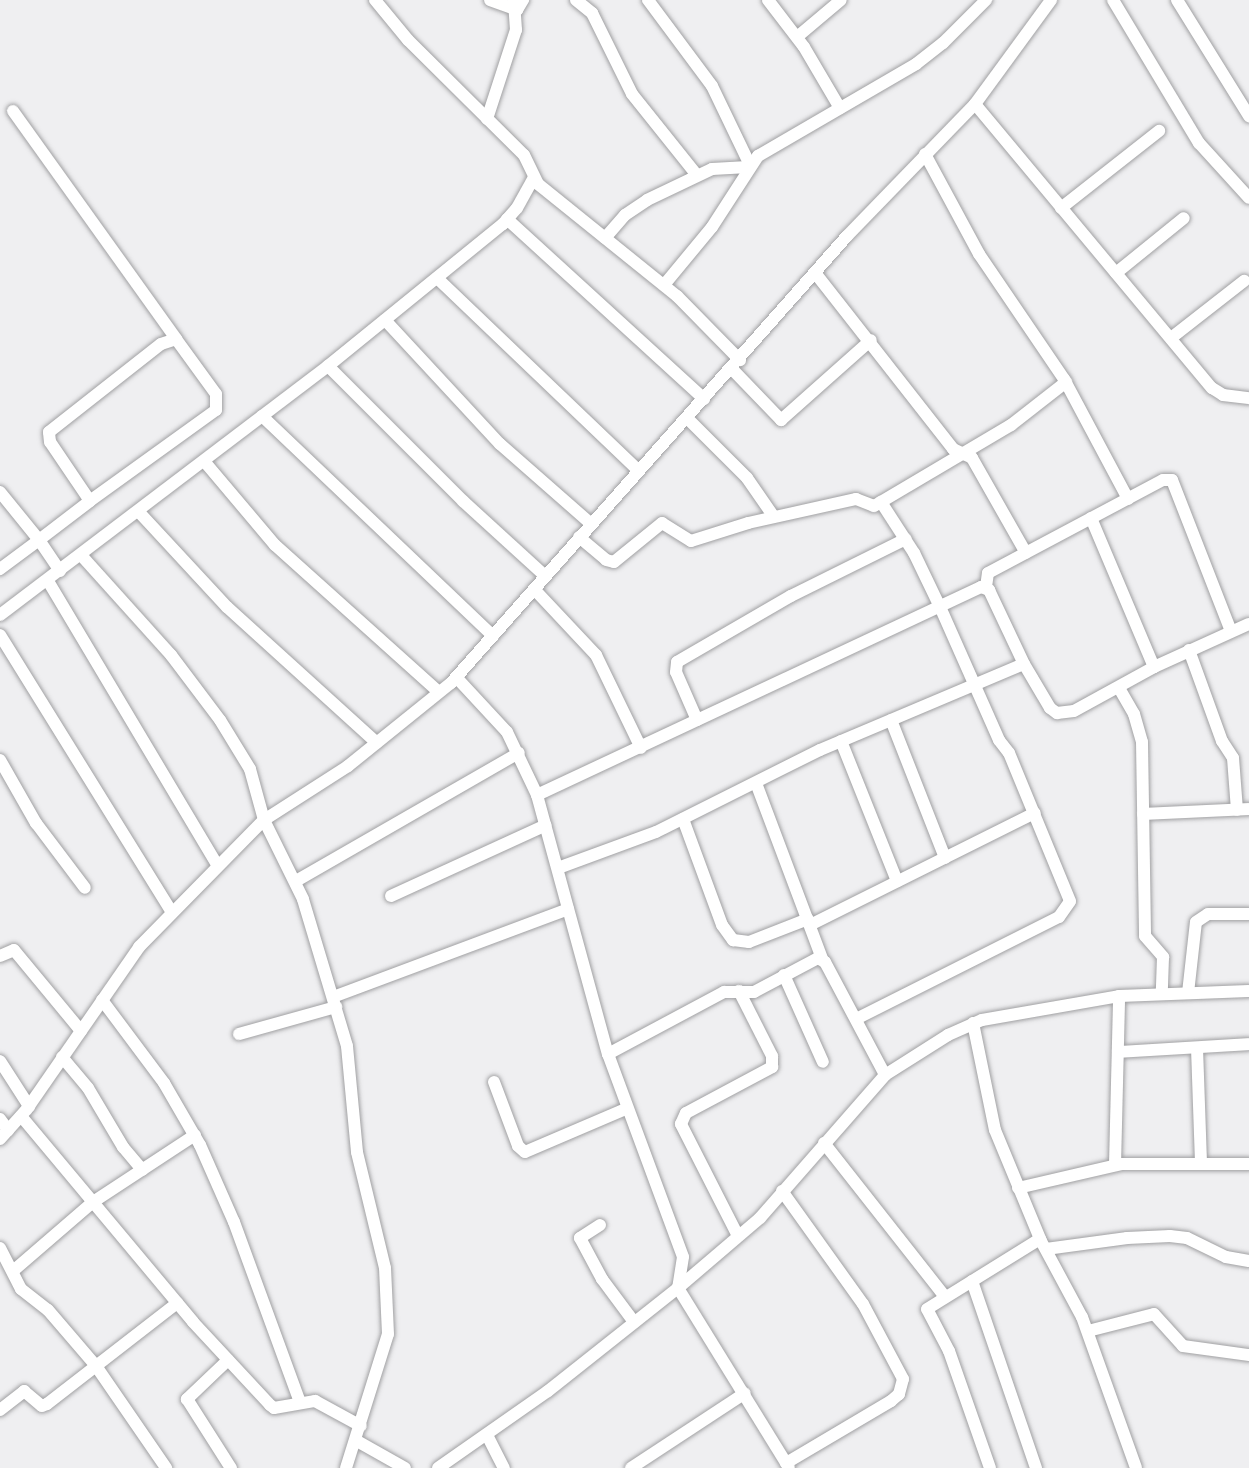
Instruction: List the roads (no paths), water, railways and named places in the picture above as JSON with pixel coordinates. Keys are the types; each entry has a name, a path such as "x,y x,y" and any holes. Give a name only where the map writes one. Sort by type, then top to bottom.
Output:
{"street":[{"path":"375,0 408,40 524,155 534,177 543,188 664,285 736,364 781,420 871,340"},
{"path":"487,119 516,30 518,3 490,0"},
{"path":"576,0 592,13 632,94 697,175"},
{"path":"648,0 712,86 749,166"},
{"path":"768,0 796,37 840,108"},
{"path":"796,37 841,0"},
{"path":"664,285 712,226 749,166 767,150 916,64 943,43 986,0"},
{"path":"4,1135 29,1106 139,947 217,865 264,820 348,766 456,677 637,469 687,418 925,154 975,104 1051,0"},
{"path":"1113,0 1199,143 1249,198"},
{"path":"1177,0 1249,116"},
{"path":"975,104 1217,392 1248,398"},
{"path":"0,569 216,410 216,394 13,111"},
{"path":"1061,208 1159,130"},
{"path":"925,154 979,254 1066,382 1128,498"},
{"path":"605,238 635,207 697,175 724,166 749,166"},
{"path":"0,615 48,581 328,366 437,278 507,219 534,177"},
{"path":"1116,273 1184,218"},
{"path":"507,219 704,399"},
{"path":"816,274 871,340 953,449 972,458 1026,553"},
{"path":"437,278 637,469"},
{"path":"1171,338 1244,281"},
{"path":"385,320 500,444 591,524"},
{"path":"90,501 50,442 49,432 161,344 176,339"},
{"path":"328,366 463,501 545,576"},
{"path":"579,537 614,562 662,524 691,541 774,517 856,499 871,506 965,454 1011,425 1066,382"},
{"path":"262,416 493,636"},
{"path":"687,418 747,478 774,517"},
{"path":"204,460 275,544 439,692"},
{"path":"1231,631 1172,480 1163,480 985,576 986,587 1024,664 1050,708 1057,713 1074,711 1154,667 1249,624"},
{"path":"0,492 39,540 60,571"},
{"path":"856,1019 1067,910 1068,891 1035,813 940,607 906,539 881,502"},
{"path":"138,511 227,607 377,742"},
{"path":"1091,518 1154,667"},
{"path":"697,720 676,672 680,659 791,596 906,539"},
{"path":"81,555 171,655 220,720 250,770 264,820 296,881 347,1046 357,1152 385,1268 388,1334 357,1441 346,1468"},
{"path":"48,581 217,865"},
{"path":"537,795 986,587"},
{"path":"534,589 596,655 641,747"},
{"path":"0,634 172,912"},
{"path":"1143,814 1243,810 1233,758 1222,741 1189,650"},
{"path":"558,868 683,819 841,741 1024,664"},
{"path":"456,677 507,732 519,753 537,795 608,1054 626,1109 683,1257 678,1288 788,1466 891,1401 899,1394 903,1379 863,1304 782,1191"},
{"path":"1119,688 1139,726 1145,936 1162,957 1162,994"},
{"path":"891,720 945,858"},
{"path":"841,741 897,881"},
{"path":"296,881 519,753"},
{"path":"0,760 36,823 86,888"},
{"path":"756,783 822,959 885,1075"},
{"path":"0,790 12,784"},
{"path":"683,819 722,926 733,940 749,942 809,922 1035,813"},
{"path":"391,896 546,825"},
{"path":"239,1034 334,1002 568,909"},
{"path":"1188,993 1196,922 1208,914 1249,914"},
{"path":"0,956 11,949 17,952 81,1030"},
{"path":"608,1054 724,992 754,992 814,958 822,959"},
{"path":"784,975 823,1062"},
{"path":"738,1236 681,1124 686,1113 772,1067 772,1056 739,991"},
{"path":"438,1468 487,1435 678,1288 738,1236 782,1191 885,1075 948,1035 973,1023 1119,996 1249,991"},
{"path":"1114,1165 1119,996"},
{"path":"102,1000 164,1083 195,1135 234,1222 300,1402"},
{"path":"973,1023 995,1130 1043,1244 1088,1331 1136,1468"},
{"path":"1118,1052 1249,1044"},
{"path":"1197,1048 1201,1163"},
{"path":"62,1057 88,1088 123,1147 142,1170"},
{"path":"0,1061 29,1106"},
{"path":"494,1082 518,1146 525,1152 626,1109"},
{"path":"21,1116 177,1303 274,1408 300,1402 324,1403 361,1426"},
{"path":"0,1119 4,1135"},
{"path":"13,1271 93,1202 195,1135"},
{"path":"824,1143 945,1298"},
{"path":"1018,1188 1114,1165 1249,1164"},
{"path":"600,1225 580,1238 602,1279 634,1323"},
{"path":"990,1468 949,1352 927,1313 945,1298 972,1281 1043,1244 1170,1236 1186,1238 1226,1257 1249,1261"},
{"path":"0,1248 21,1289 48,1310 96,1366 166,1468"},
{"path":"972,1281 1036,1468"},
{"path":"0,1410 24,1391 42,1406 46,1404 177,1303"},
{"path":"1088,1331 1154,1314 1183,1346 1249,1354"},
{"path":"228,1360 187,1399 231,1468"},
{"path":"631,1468 745,1393"},
{"path":"487,1435 504,1468"},
{"path":"357,1441 402,1467"}]}
